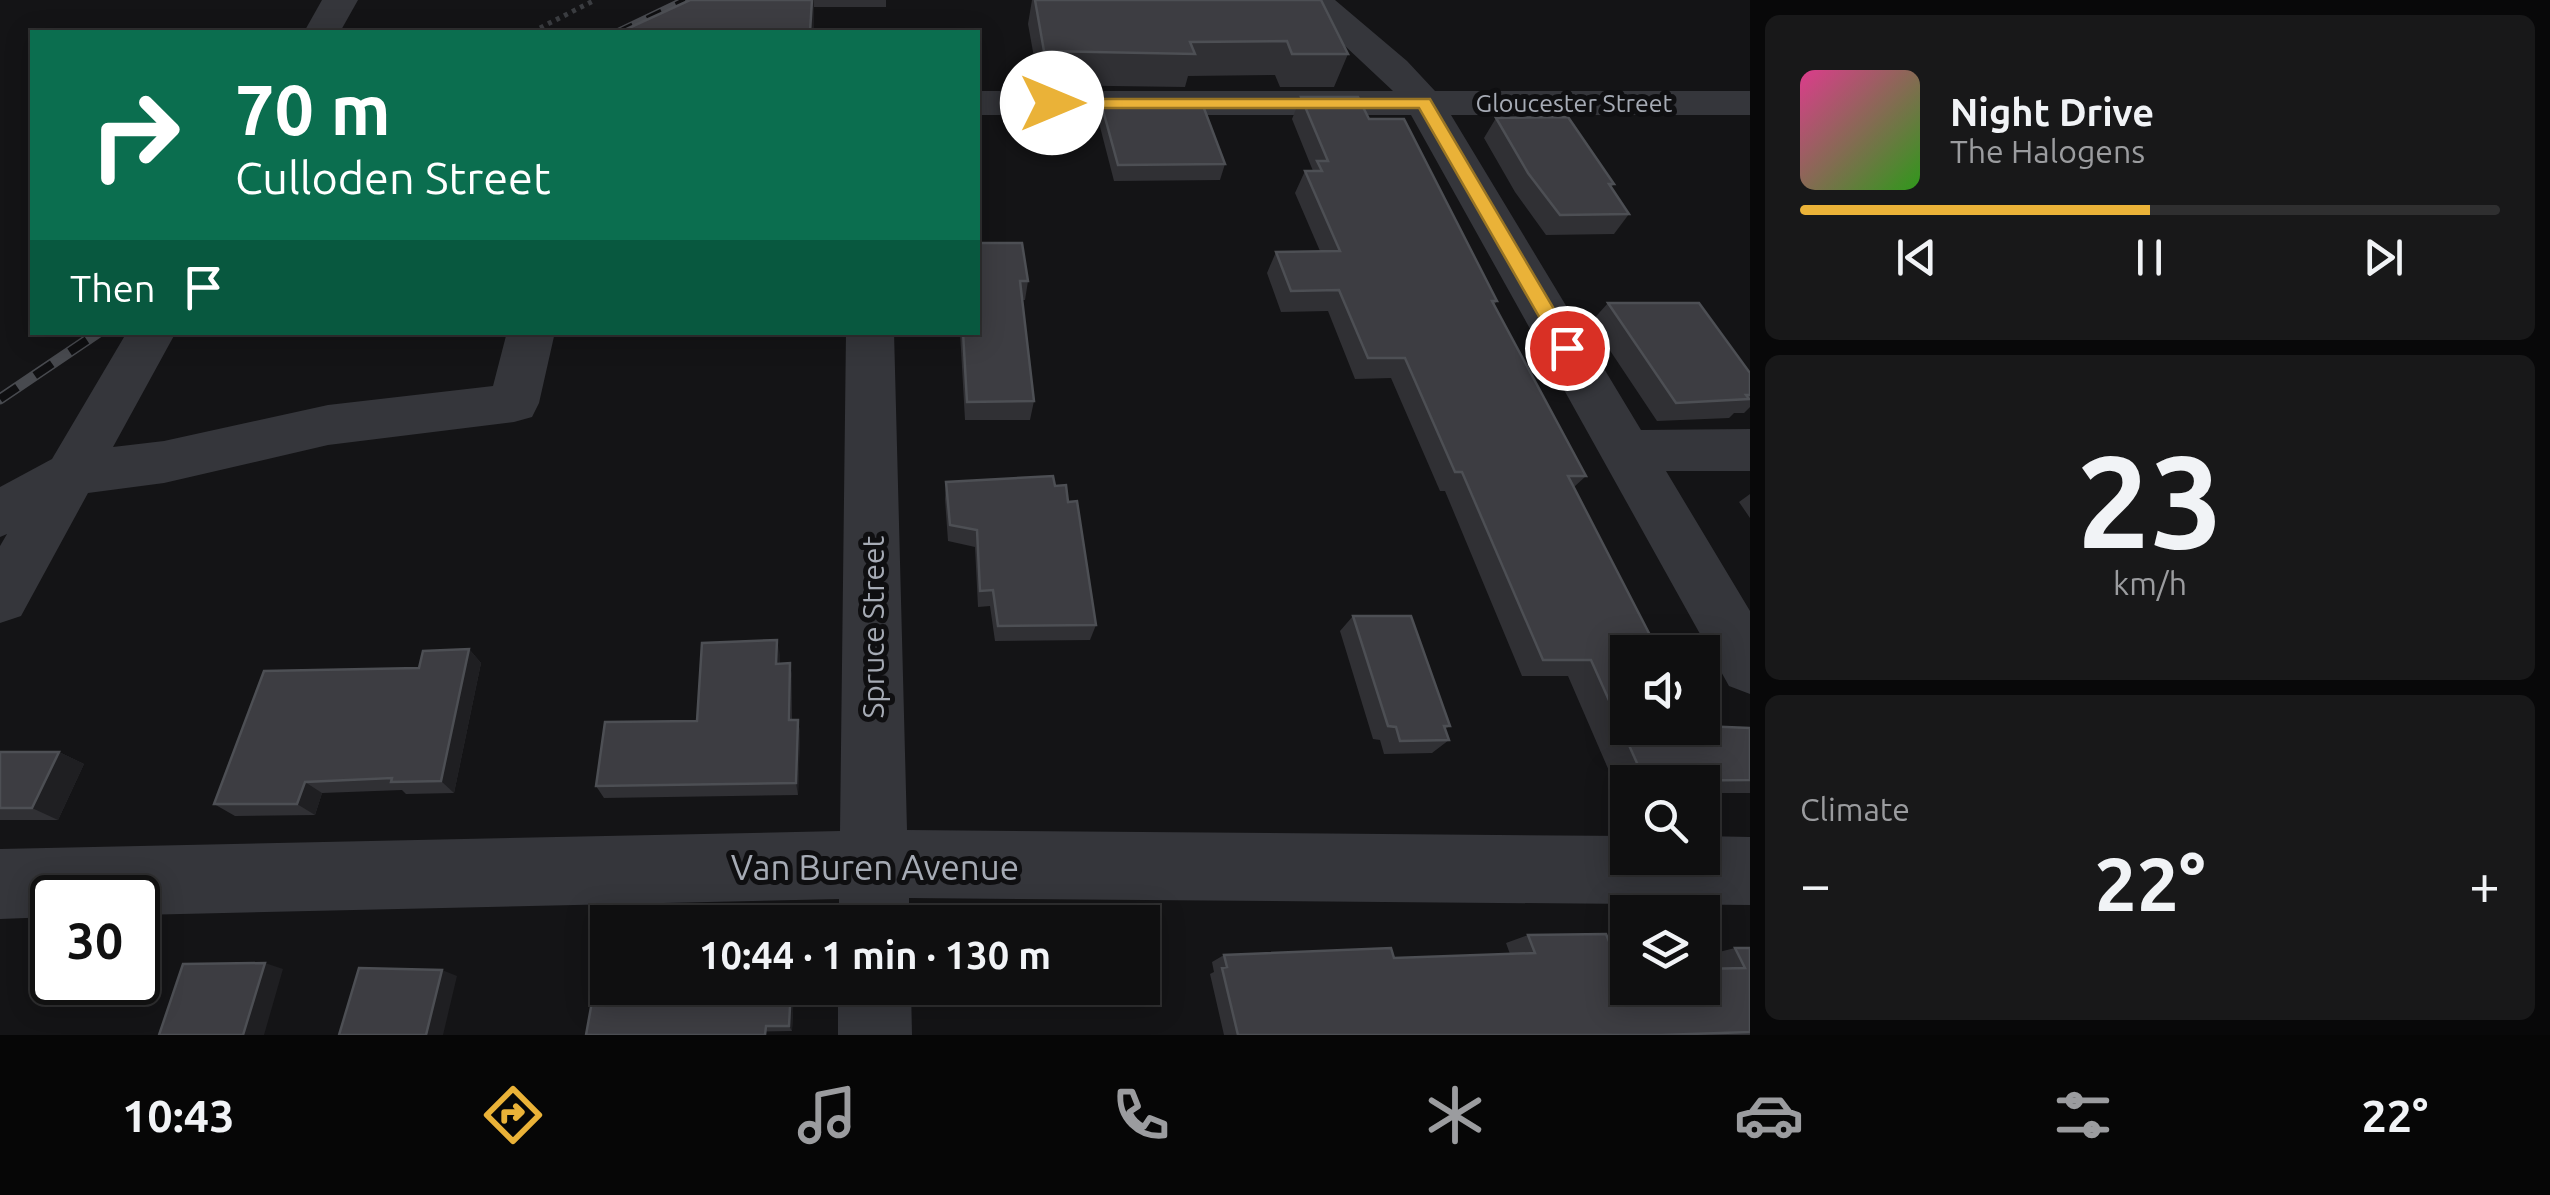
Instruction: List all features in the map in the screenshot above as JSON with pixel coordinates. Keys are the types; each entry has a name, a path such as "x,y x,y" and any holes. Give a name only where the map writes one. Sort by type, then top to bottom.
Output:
{"street":[{"path":"323,30 340,0"},
{"path":"1314,0 1394,69 1424,103 1750,666"},
{"name":"Gloucester Street","path":"980,103 1750,103"},
{"path":"0,598 150,335"},
{"path":"0,514 71,474 164,462 328,425 514,403 530,335"},
{"name":"Spruce Street","path":"870,335 874,893"},
{"path":"1627,451 1750,450"},
{"name":"Van Buren Avenue","path":"0,884 874,893 1750,871"},
{"path":"875,1005 876,1035"}],"path":[{"path":"536,30 595,0"}],"building":[{"path":"690,0 812,0 810,30 624,30"},
{"path":"1035,0 1321,0 1348,54 1292,54 1287,41 1190,42 1195,54 1044,51"},
{"path":"1301,97 1358,97 1369,119 1404,119 1497,301 1492,301 1586,476 1568,476 1650,635 1610,635 1610,703 1591,660 1543,660 1462,472 1455,472 1405,358 1368,358 1339,290 1291,291 1276,252 1340,251 1305,171 1322,171 1317,161 1328,161"},
{"path":"1101,103 1202,103 1225,164 1118,165"},
{"path":"1568,117 1614,184 1609,184 1629,214 1560,215 1528,173 1496,118"},
{"path":"980,243 1022,243 1028,281 1020,281 1034,401 967,402 963,335 980,335"},
{"path":"1608,303 1699,303 1750,373 1750,395 1746,395 1749,399 1676,403"},
{"path":"1053,476 1055,486 1066,485 1068,502 1077,501 1096,625 998,626 993,590 980,591 977,530 950,525 946,482"},
{"path":"1353,616 1411,616 1450,726 1444,726 1449,740 1400,741 1396,727 1388,726"},
{"path":"777,640 776,664 790,663 789,720 798,720 796,783 596,786 605,722 697,721 702,643"},
{"path":"469,649 441,781 391,782 392,778 305,782 297,804 214,804 264,671 419,668 423,651"},
{"path":"1720,727 1750,728 1750,780 1720,780 1720,765 1638,765 1629,745 1720,745"},
{"path":"0,752 59,752 32,808 0,808"},
{"path":"1606,934 1610,944 1610,1005 1720,1005 1720,969 1745,968 1735,948 1750,948 1750,1032 1238,1035 1222,968 1227,967 1224,955 1391,948 1394,958 1535,953 1528,935"},
{"path":"265,963 243,1035 159,1035 183,964"},
{"path":"359,968 442,970 426,1035 339,1035"},
{"path":"591,1005 790,1005 789,1026 766,1026 765,1035 586,1035"}],"railway":[{"path":"622,30 685,0"},
{"path":"0,399 95,335"}],"route":[{"path":"1052,103 1424,103 1567,348"}]}
